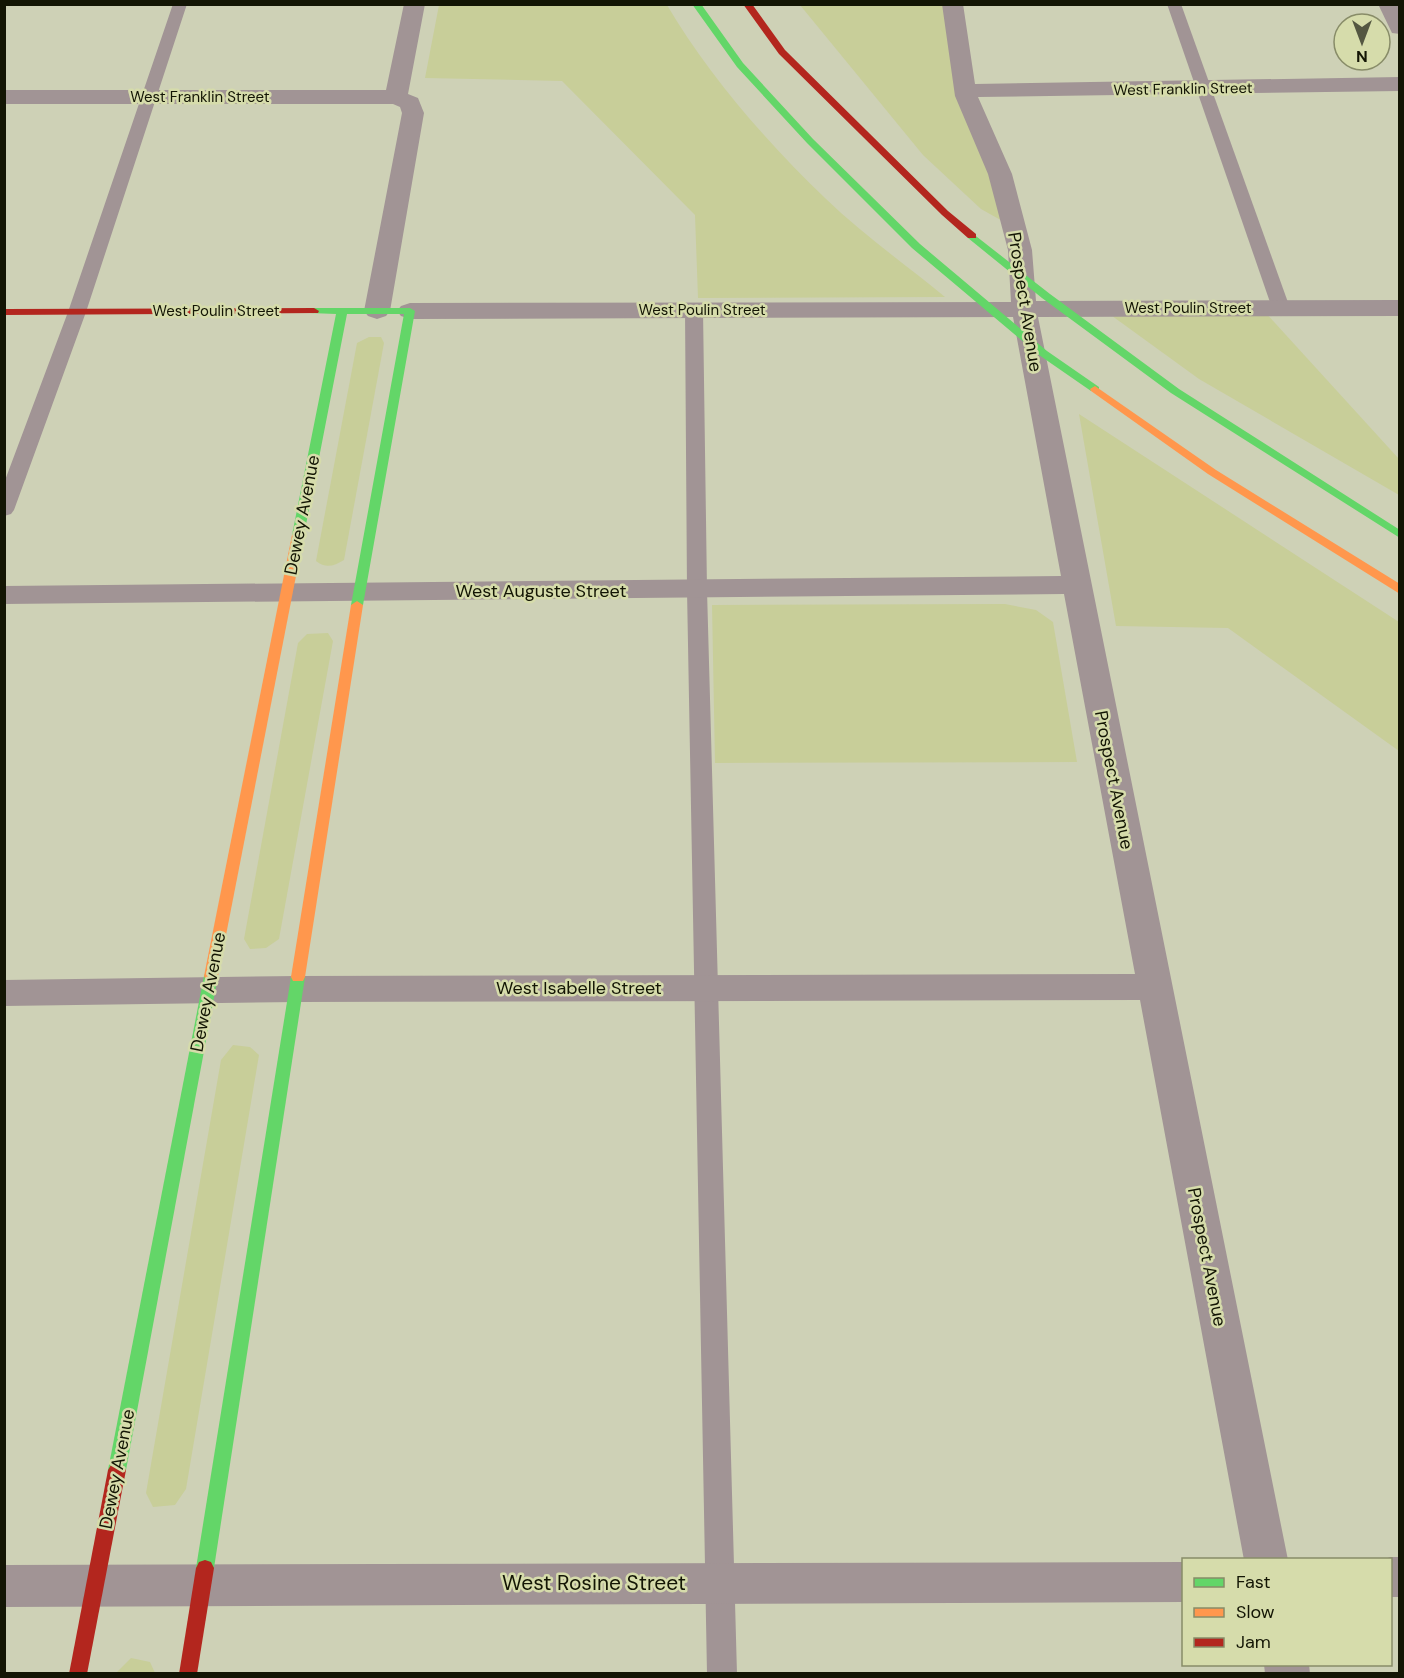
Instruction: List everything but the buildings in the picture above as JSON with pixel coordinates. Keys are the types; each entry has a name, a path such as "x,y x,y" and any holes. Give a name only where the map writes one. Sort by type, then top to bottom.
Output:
{"main road":[{"path":"696,4 740,65 810,141 916,246 1042,353 1212,472 1400,590"},
{"path":"747,4 782,52 945,213 1046,296 1175,390 1400,535"},
{"name":"Dewey Avenue","path":"78,1674 208,990 342,311"},
{"path":"188,1674 359,592 410,311"},
{"name":"West Poulin Street","path":"4,312 410,311"}],"street":[{"path":"377,311 413,113 410,103 396,97 415,4"},
{"name":"Prospect Avenue","path":"952,4 966,92 1002,185 1020,250 1024,309 1266,1558"},
{"path":"1388,4 1400,28"},
{"name":"West Franklin Street","path":"966,92 1400,84"},
{"name":"West Franklin Street","path":"4,97 396,97"},
{"name":"West Poulin Street","path":"410,311 1400,308"},
{"name":"West Auguste Street","path":"4,595 1078,585"},
{"name":"West Isabelle Street","path":"4,993 297,989 1154,987"},
{"name":"West Rosine Street","path":"4,1586 1182,1582"}],"lane":[{"path":"4,510 77,312 151,97 180,4"},
{"path":"1173,4 1281,308"},
{"path":"693,310 697,590 722,1674"}],"green space":[{"path":"439,5 667,5 700,56 760,131 825,198 945,297 698,298 695,215 562,81 425,78"},
{"path":"800,5 943,5 1006,223 981,209 923,155"},
{"path":"1265,312 1399,459 1399,495 1199,379 1108,313"},
{"path":"369,337 381,337 384,343 344,560 327,566 316,561 357,343"},
{"path":"1079,414 1399,622 1399,751 1228,628 1116,626"},
{"path":"1005,604 1036,610 1053,622 1077,762 715,763 712,605"},
{"path":"328,633 333,641 279,939 266,948 250,949 244,939 298,643 307,634"},
{"path":"233,1045 250,1047 259,1055 186,1489 175,1505 153,1507 146,1493 221,1060"},
{"path":"131,1658 150,1662 155,1673 116,1673"}],"traffic: fast":[{"path":"696,4 740,65 810,141 916,246 1043,353 1095,389"},
{"path":"972,236 1046,296 1175,391 1400,535"},
{"path":"314,311 410,311 357,605"},
{"path":"298,535 342,311"},
{"path":"117,1470 211,976"},
{"path":"205,1568 298,977"}],"traffic: slow":[{"path":"1095,389 1212,472 1400,590"},
{"path":"211,976 298,535"},
{"path":"298,977 357,605"}],"traffic: jam":[{"path":"747,4 782,52 945,213 972,236"},
{"path":"4,312 314,311"},
{"path":"78,1674 117,1470"},
{"path":"188,1674 205,1568"}]}
